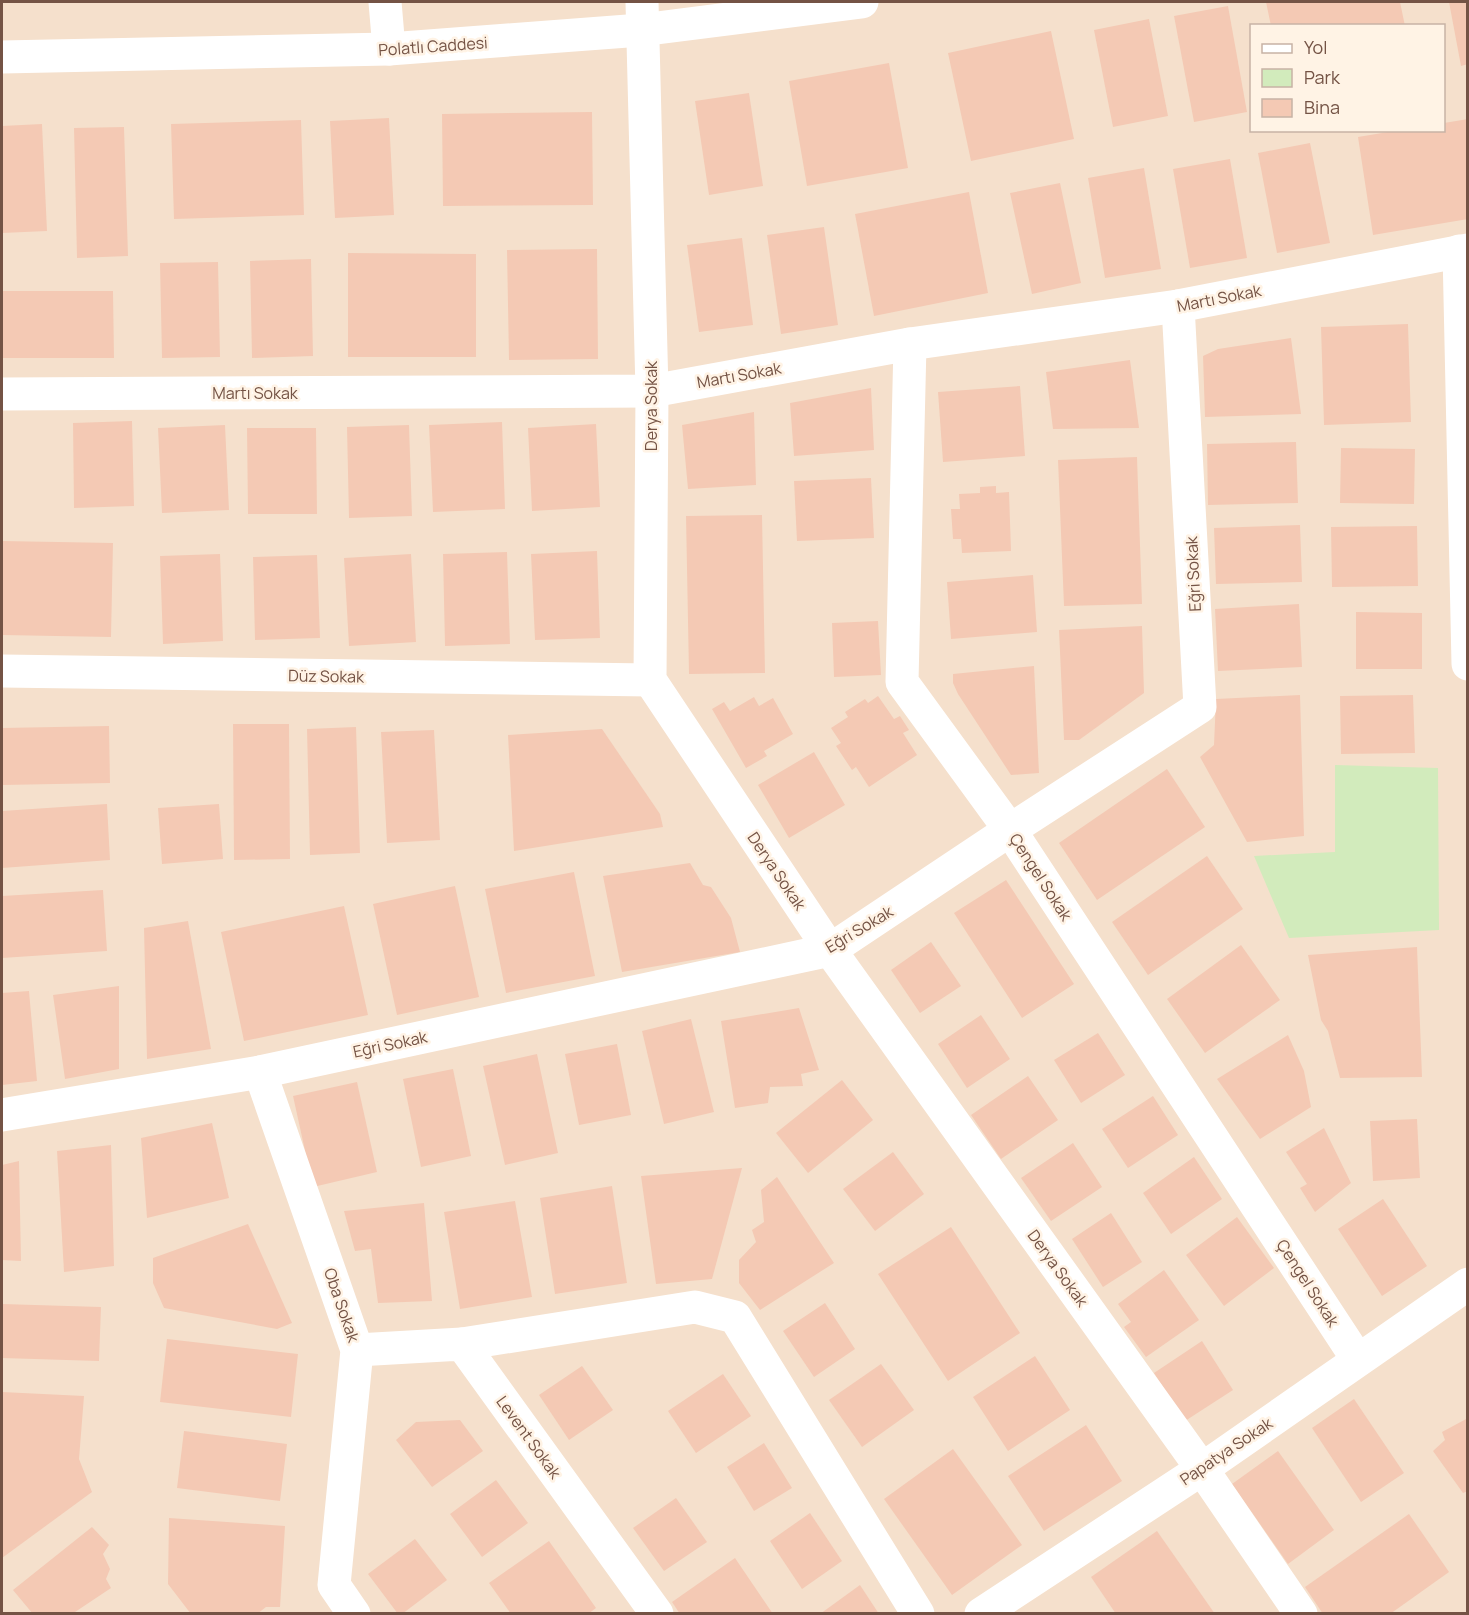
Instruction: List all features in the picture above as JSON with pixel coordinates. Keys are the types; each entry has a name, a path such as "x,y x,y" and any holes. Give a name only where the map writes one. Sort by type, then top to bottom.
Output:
{"street":[{"path":"385,2 389,50"},
{"name":"Polatlı Caddesi","path":"2,57 389,50 642,16 862,2"},
{"name":"Derya Sokak","path":"642,16 652,391 650,680 830,950 1202,1469 1300,1614"},
{"path":"1463,251 1467,664"},
{"name":"Martı Sokak","path":"2,394 652,391 910,344 1178,306 1463,251"},
{"name":"Eğri Sokak","path":"2,1115 260,1072 830,950 1200,707 1178,306"},
{"name":"Çengel Sokak","path":"910,344 902,682 1010,830 1358,1360"},
{"name":"Düz Sokak","path":"2,671 650,680"},
{"name":"Oba Sokak","path":"260,1072 357,1350 334,1585 354,1614"},
{"name":"Papatya Sokak","path":"981,1614 1202,1469 1467,1284"},
{"path":"357,1350 462,1344 695,1306 735,1317 918,1614"},
{"name":"Levent Sokak","path":"462,1344 657,1614"}],"shaded area":[{"path":"2,2 1467,2 1467,1613 2,1613"}],"green space":[{"path":"1335,765 1438,768 1439,930 1289,938 1254,856 1335,852"}],"building":[{"path":"1266,2 1400,2 1405,24 1271,24"},
{"path":"1449,2 1468,2 1468,64 1461,66"},
{"path":"1228,6 1247,112 1194,122 1174,16"},
{"path":"1149,19 1168,116 1113,127 1094,30"},
{"path":"1051,31 1074,139 971,161 948,53"},
{"path":"889,63 908,168 807,186 789,81"},
{"path":"749,93 763,186 709,195 695,101"},
{"path":"592,112 593,205 443,206 442,114"},
{"path":"389,118 394,215 335,218 330,121"},
{"path":"1468,119 1468,219 1373,235 1358,137 1388,132 1445,132 1445,123"},
{"path":"301,120 304,215 174,219 171,124"},
{"path":"42,124 47,231 2,233 2,126"},
{"path":"124,127 128,256 77,258 74,128"},
{"path":"1310,143 1330,243 1277,253 1258,153"},
{"path":"1230,159 1247,258 1190,268 1173,169"},
{"path":"1144,168 1161,269 1105,278 1088,178"},
{"path":"1060,183 1081,283 1032,294 1010,193"},
{"path":"969,192 988,293 874,316 855,214"},
{"path":"824,227 838,325 781,334 767,235"},
{"path":"742,238 753,325 699,332 687,245"},
{"path":"597,249 598,359 509,360 507,250"},
{"path":"348,253 476,254 476,357 348,357"},
{"path":"311,259 313,356 252,358 250,261"},
{"path":"218,262 220,357 162,358 160,263"},
{"path":"2,291 113,291 114,358 2,358"},
{"path":"1408,324 1411,422 1324,425 1321,327"},
{"path":"1291,338 1301,414 1205,417 1203,356 1218,349"},
{"path":"1130,360 1139,428 1053,429 1046,372"},
{"path":"1020,386 1025,456 943,462 938,392"},
{"path":"871,388 874,450 794,456 790,403"},
{"path":"754,412 756,485 688,489 682,425"},
{"path":"132,421 134,506 74,508 73,423"},
{"path":"502,422 505,509 433,512 429,425"},
{"path":"596,424 600,507 532,511 528,428"},
{"path":"225,425 229,510 162,513 158,428"},
{"path":"409,425 412,516 349,518 347,427"},
{"path":"247,428 316,428 317,514 248,514"},
{"path":"1296,442 1298,503 1208,505 1207,444"},
{"path":"1341,448 1415,449 1414,504 1340,503"},
{"path":"1137,457 1142,604 1064,606 1058,460"},
{"path":"871,478 874,538 797,541 794,481"},
{"path":"996,486 996,493 1009,492 1011,551 962,553 961,539 953,539 951,509 960,509 959,494 980,493 980,487"},
{"path":"762,515 765,673 689,674 686,516"},
{"path":"1300,525 1302,582 1216,584 1214,528"},
{"path":"1417,526 1418,586 1332,587 1331,527"},
{"path":"2,541 113,543 111,637 2,635"},
{"path":"597,551 600,638 535,640 531,554"},
{"path":"507,552 510,644 445,646 443,554"},
{"path":"220,554 223,641 163,644 160,556"},
{"path":"411,554 416,642 349,646 344,558"},
{"path":"317,555 320,638 255,640 253,557"},
{"path":"1033,575 1037,632 951,639 947,582"},
{"path":"1299,604 1302,667 1218,671 1215,609"},
{"path":"1356,612 1422,613 1422,669 1356,669"},
{"path":"878,621 881,675 834,677 832,623"},
{"path":"1142,626 1144,693 1079,740 1064,740 1059,630"},
{"path":"1034,666 1039,773 1011,775 958,694 953,683 953,674"},
{"path":"1300,695 1304,836 1247,842 1200,757 1214,745 1216,699"},
{"path":"1413,695 1415,753 1341,754 1340,696"},
{"path":"878,696 894,719 900,716 909,730 903,733 917,755 869,787 856,767 852,770 836,746 841,743 831,728 848,717 845,712 865,699 868,703"},
{"path":"754,697 759,706 773,698 793,734 764,751 767,756 746,768 712,709 724,702 730,711"},
{"path":"233,724 289,724 290,859 234,860"},
{"path":"109,726 110,783 2,785 2,728"},
{"path":"356,727 360,853 310,855 307,729"},
{"path":"602,729 660,814 663,827 514,851 508,735"},
{"path":"434,730 440,840 387,843 381,732"},
{"path":"814,752 845,805 789,838 758,785"},
{"path":"1167,769 1205,827 1097,900 1059,843"},
{"path":"107,804 110,860 2,868 2,811"},
{"path":"219,804 223,859 162,864 158,808"},
{"path":"1207,856 1243,909 1148,975 1112,922"},
{"path":"690,863 703,885 711,887 731,918 740,952 622,972 603,876"},
{"path":"574,872 595,976 506,993 485,889"},
{"path":"1006,880 1074,984 1022,1018 954,913"},
{"path":"455,886 479,997 397,1015 373,904"},
{"path":"103,890 107,951 2,958 2,896"},
{"path":"344,906 368,1015 244,1041 221,932"},
{"path":"188,921 211,1049 147,1059 144,928"},
{"path":"931,942 961,986 920,1013 891,970"},
{"path":"1241,945 1280,1000 1205,1053 1167,999"},
{"path":"1417,947 1422,1077 1340,1078 1328,1031 1321,1020 1308,955"},
{"path":"119,986 119,1069 65,1079 53,995"},
{"path":"29,991 37,1081 2,1085 2,993"},
{"path":"799,1008 819,1070 801,1074 803,1086 770,1087 768,1103 735,1108 721,1021"},
{"path":"981,1015 1010,1059 967,1088 938,1044"},
{"path":"691,1019 714,1112 664,1124 642,1031"},
{"path":"1098,1033 1125,1075 1081,1103 1054,1060"},
{"path":"1288,1035 1304,1071 1311,1107 1260,1139 1217,1079"},
{"path":"617,1044 631,1115 579,1125 565,1054"},
{"path":"537,1054 558,1153 505,1165 483,1066"},
{"path":"453,1069 471,1156 421,1167 403,1079"},
{"path":"1028,1076 1058,1120 1001,1159 971,1115"},
{"path":"842,1080 873,1120 808,1173 776,1133"},
{"path":"357,1082 377,1172 313,1187 293,1096"},
{"path":"1153,1096 1178,1135 1128,1168 1102,1129"},
{"path":"1417,1119 1420,1178 1373,1181 1370,1121"},
{"path":"212,1123 229,1198 147,1218 141,1138"},
{"path":"1324,1128 1351,1183 1315,1212 1300,1188 1307,1184 1286,1152"},
{"path":"1073,1143 1102,1187 1051,1221 1021,1178"},
{"path":"111,1145 114,1266 64,1272 57,1151"},
{"path":"893,1152 924,1194 875,1231 843,1189"},
{"path":"1194,1157 1222,1199 1171,1234 1143,1193"},
{"path":"19,1161 21,1261 2,1260 2,1165"},
{"path":"742,1168 712,1279 656,1284 641,1176"},
{"path":"777,1177 834,1263 760,1310 739,1283 739,1260 756,1242 752,1230 764,1222 761,1190"},
{"path":"612,1186 627,1283 555,1294 540,1198"},
{"path":"1383,1199 1427,1266 1382,1296 1338,1229"},
{"path":"515,1201 532,1297 460,1309 444,1212"},
{"path":"424,1203 432,1301 378,1303 371,1249 355,1251 344,1211"},
{"path":"1111,1213 1142,1262 1103,1287 1072,1239"},
{"path":"1237,1217 1274,1268 1224,1306 1186,1255"},
{"path":"248,1224 292,1323 277,1329 164,1308 153,1283 153,1258"},
{"path":"951,1227 1020,1333 948,1381 878,1274"},
{"path":"1164,1270 1199,1320 1146,1357 1124,1327 1131,1322 1118,1304"},
{"path":"825,1303 855,1349 814,1377 783,1331"},
{"path":"2,1304 101,1307 99,1361 2,1358"},
{"path":"167,1339 298,1354 291,1417 160,1402"},
{"path":"1202,1341 1233,1390 1185,1421 1154,1373"},
{"path":"1035,1356 1070,1410 1008,1451 973,1397"},
{"path":"881,1364 914,1410 862,1447 829,1400"},
{"path":"582,1366 613,1410 569,1440 539,1395"},
{"path":"723,1374 751,1416 696,1453 668,1411"},
{"path":"2,1392 84,1396 79,1459 92,1492 2,1558"},
{"path":"1354,1399 1404,1473 1361,1502 1312,1428"},
{"path":"1468,1418 1468,1491 1463,1493 1433,1451 1445,1440 1442,1432"},
{"path":"460,1420 483,1451 432,1487 396,1440 416,1422"},
{"path":"1086,1425 1122,1481 1044,1531 1008,1476"},
{"path":"184,1431 287,1444 280,1501 177,1488"},
{"path":"764,1443 792,1488 754,1511 727,1467"},
{"path":"953,1449 1022,1545 952,1595 884,1499"},
{"path":"1278,1451 1334,1530 1288,1564 1232,1484"},
{"path":"496,1480 528,1523 482,1557 450,1514"},
{"path":"676,1498 707,1542 664,1571 633,1528"},
{"path":"810,1513 842,1561 802,1589 770,1541"},
{"path":"1409,1514 1449,1572 1390,1614 1323,1614 1305,1587"},
{"path":"169,1518 285,1526 280,1607 266,1607 257,1614 191,1614 168,1584"},
{"path":"92,1527 109,1545 103,1554 110,1569 106,1579 111,1588 72,1614 33,1614 13,1590"},
{"path":"1157,1531 1215,1614 1116,1614 1091,1577"},
{"path":"415,1539 447,1580 402,1614 398,1614 368,1574"},
{"path":"549,1541 596,1608 588,1614 511,1614 489,1583"},
{"path":"735,1558 773,1614 680,1614 672,1602"},
{"path":"860,1585 879,1614 820,1614"}]}
